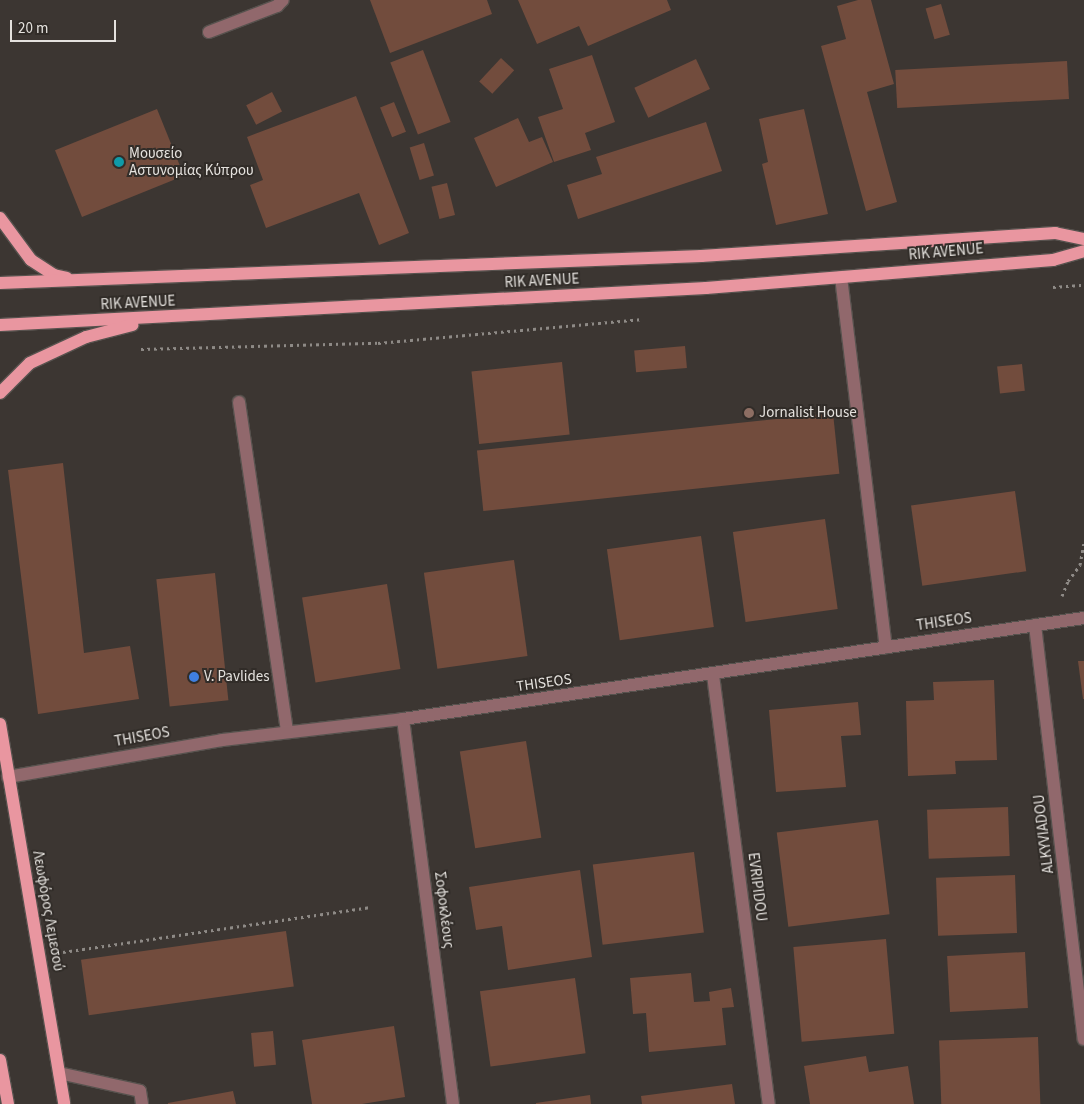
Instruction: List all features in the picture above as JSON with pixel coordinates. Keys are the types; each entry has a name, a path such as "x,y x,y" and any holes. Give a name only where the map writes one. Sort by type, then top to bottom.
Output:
{"main road":[{"path":"0,218 32,260 54,275 89,282"},
{"name":"RIK AVENUE","path":"0,283 89,282 701,256 1054,234 1084,239"},
{"name":"RIK AVENUE","path":"0,326 841,277 1053,260 1084,251"},
{"path":"0,393 30,363 62,347 161,318"},
{"name":"Λεωφόρος Λεμεσού","path":"0,724 64,1104"},
{"path":"0,1060 8,1104"}],"street":[{"path":"209,32 277,6 283,0"},
{"path":"841,277 886,647"},
{"path":"239,402 287,732"},
{"name":"THISEOS","path":"8,777 222,740 403,719 713,675 1084,618"},
{"name":"ALKYVIADOU","path":"1035,625 1084,1039"},
{"name":"EVRIPIDOU","path":"713,675 769,1104"},
{"name":"Σοφοκλέους","path":"403,719 452,1104"},
{"path":"59,1073 140,1091 142,1104"}],"path":[{"path":"1046,288 1084,285"},
{"path":"134,349 378,343 654,318"},
{"path":"1054,622 1054,608 1080,565 1084,544"},
{"path":"40,957 371,907"}],"building":[{"path":"370,0 487,0 492,14 390,53"},
{"path":"518,0 667,0 671,10 588,46 579,26 537,44"},
{"path":"858,0 871,0 894,84 867,92 897,202 866,211 821,46 846,39 837,6"},
{"path":"941,4 950,35 934,39 926,8"},
{"path":"423,50 451,122 418,134 390,63"},
{"path":"592,55 615,122 585,133 591,150 554,162 538,117 563,109 549,69"},
{"path":"501,58 514,70 492,94 479,81"},
{"path":"696,59 710,89 648,118 634,88"},
{"path":"1067,61 1069,99 897,108 895,70"},
{"path":"272,92 282,112 256,125 246,105"},
{"path":"356,96 409,233 379,245 359,193 266,228 250,185 263,180 247,137"},
{"path":"394,102 406,132 392,137 380,108"},
{"name":"Μουσείο Αστυνομίας Κύπρου","path":"157,109 184,176 82,217 55,150"},
{"path":"804,109 828,214 776,225 762,164 768,162 759,119"},
{"path":"518,118 529,142 542,137 553,162 496,187 474,138"},
{"path":"706,122 722,171 578,219 567,185 602,174 596,157"},
{"path":"424,143 434,176 420,180 410,147"},
{"path":"447,183 455,215 439,219 431,187"},
{"path":"685,346 687,368 636,372 634,350"},
{"path":"562,362 570,435 479,444 471,372"},
{"path":"1022,364 1025,391 1000,393 997,367"},
{"path":"833,413 839,474 483,511 477,450"},
{"path":"63,463 84,653 130,646 139,699 38,714 8,470"},
{"path":"1015,491 1026,571 922,586 911,506"},
{"path":"825,519 838,609 746,622 733,532"},
{"path":"701,536 714,627 620,640 607,549"},
{"path":"514,560 527,656 437,669 424,573"},
{"path":"215,573 228,700 170,706 156,579"},
{"path":"387,584 400,669 316,682 302,597"},
{"path":"1078,661 1084,661 1084,699 1083,699"},
{"path":"994,680 997,760 955,761 956,774 908,776 906,701 934,700 933,682"},
{"path":"858,702 861,735 841,736 846,787 776,792 769,710"},
{"path":"526,741 541,838 475,848 460,751"},
{"path":"1008,807 1010,856 929,859 927,810"},
{"path":"878,820 890,914 788,927 777,832"},
{"path":"694,852 704,932 603,945 593,864"},
{"path":"580,870 592,957 508,970 502,926 476,930 469,887"},
{"path":"1015,875 1017,933 938,936 936,878"},
{"path":"286,931 294,986 89,1015 81,960"},
{"path":"886,939 894,1034 802,1042 793,947"},
{"path":"1025,952 1028,1008 950,1012 947,956"},
{"path":"691,973 694,1002 710,1001 709,992 731,988 734,1007 722,1008 726,1045 649,1052 646,1013 633,1014 630,978"},
{"path":"575,978 586,1053 491,1067 480,991"},
{"path":"394,1026 405,1097 362,1104 312,1104 302,1040"},
{"path":"273,1031 276,1065 254,1067 251,1033"},
{"path":"1038,1037 1040,1104 941,1104 939,1040"},
{"path":"866,1056 869,1072 908,1066 914,1104 810,1104 804,1066"},
{"path":"732,1084 735,1104 642,1104 641,1096"},
{"path":"233,1091 236,1104 168,1104 168,1103"},
{"path":"590,1095 591,1104 536,1104 536,1103"}],"place":[{"name":"Μουσείο Αστυνομίας Κύπρου","path":"119,162"},
{"name":"Jornalist House","path":"749,413"},
{"name":"V. Pavlides","path":"194,677"}]}
